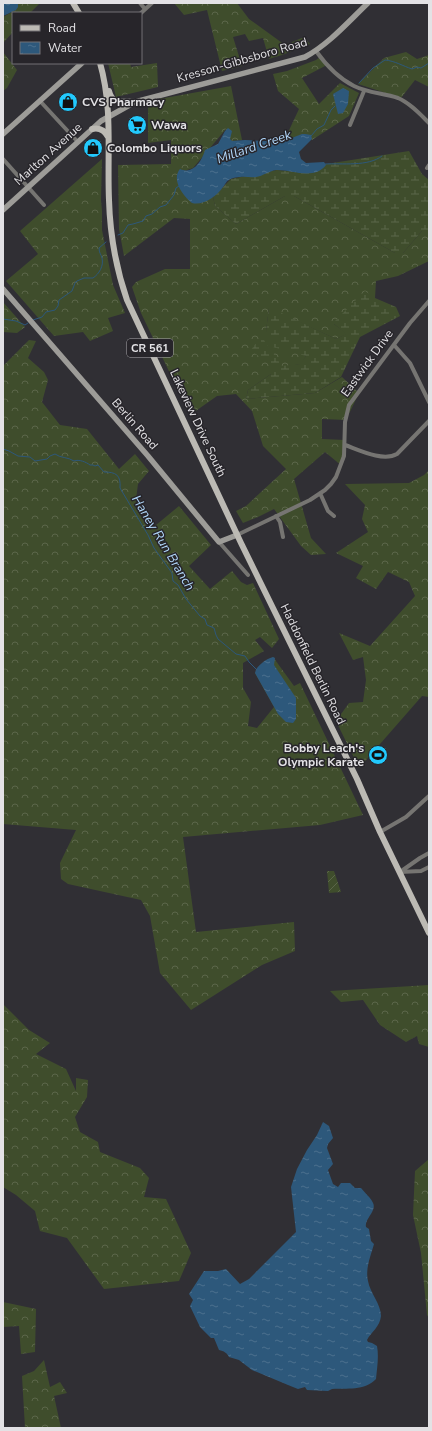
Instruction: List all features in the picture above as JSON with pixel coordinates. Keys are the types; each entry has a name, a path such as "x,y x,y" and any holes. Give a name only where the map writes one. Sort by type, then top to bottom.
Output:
{"main road":[{"path":"73,3 78,12"},
{"name":"Lakeview Drive South","path":"99,64 105,81 108,117 110,222 112,241 120,280 133,313 237,535"},
{"path":"105,81 112,99 122,102 135,102"},
{"path":"92,128 100,129 105,132 109,138"},
{"name":"Haddonfield Berlin Road","path":"237,535 357,779 380,832 429,933"}],"street":[{"path":"140,3 146,9"},
{"path":"142,12 152,3"},
{"name":"Kresson-Gibbsboro Road","path":"108,117 135,102 160,94 305,57 316,51 327,42 368,3"},
{"path":"316,51 335,74 352,86 364,91 404,101 429,123"},
{"path":"3,134 81,64"},
{"path":"350,125 364,91"},
{"path":"40,101 78,141"},
{"name":"Marlton Avenue","path":"3,210 92,128 108,117"},
{"path":"3,159 44,205"},
{"name":"Berlin Road","path":"3,289 148,456 248,576"},
{"name":"Eastwick Drive","path":"219,542 310,500 331,484 336,478 344,456 345,422 349,406 410,323 429,301"},
{"path":"394,346 410,363 429,402"},
{"path":"344,445 383,458 393,457 429,421"},
{"path":"320,493 328,510 334,516"},
{"path":"276,516 280,522 283,537"},
{"path":"380,832 406,817 429,796"},
{"path":"400,872 429,853"},
{"path":"400,872 421,871 429,867"}],"green space":[{"path":"17,3 40,3 31,12 12,12 12,33 3,43 3,17 17,9"},
{"path":"174,3 237,3 249,19 285,45 304,37 310,44 269,59 263,38 249,41 245,34 233,37 242,66 222,71 207,10 184,15"},
{"path":"3,52 17,70 7,88 3,91"},
{"path":"406,52 417,59 429,55 429,87 415,80 401,98 358,84 384,58"},
{"path":"320,57 327,65 302,78 319,104 340,83 359,93 349,116 312,140 305,134 284,141 299,109 278,91 273,74 287,71"},
{"path":"157,63 158,87 116,97 108,64 130,64 131,67"},
{"path":"231,86 242,140 231,141 226,129 193,168 178,173 192,203 213,197 215,206 236,224 285,196 294,196 395,253 403,253 422,231 429,231 429,261 398,276 376,281 375,298 334,324 347,334 336,339 269,308 266,331 306,356 301,364 282,367 271,366 271,374 248,390 246,399 315,393 342,377 359,393 346,420 322,419 322,439 345,440 342,466 325,452 294,479 311,538 326,554 311,555 301,546 274,509 243,523 236,511 246,506 286,469 263,446 252,411 236,394 217,396 190,415 141,313 132,287 136,282 165,269 190,269 190,219 174,218 124,256 119,229 118,165 171,164 171,140 148,143 148,101"},
{"path":"409,151 422,174 429,180 429,231 422,231 403,253 395,253 294,196 285,196 236,224 215,206 213,197 231,179 277,170 309,173 326,164"},
{"path":"102,159 102,230 113,285 125,313 108,318 113,331 90,341 83,332 54,336 6,281 38,254 20,231"},
{"path":"365,291 375,298 396,307 400,316 360,337 341,377 315,393 246,399 248,390 271,374 271,366 251,350 261,336 282,366 300,364 306,356 273,347 266,331 269,307 336,339 346,334 333,323"},
{"path":"3,302 25,327 17,333 3,332"},
{"path":"29,340 36,341 28,358 44,372 48,380 42,402 60,425 87,429 119,469 135,454 149,471 138,484 135,507 150,530 179,506 211,545 189,566 210,589 232,571 241,582 247,585 253,583 279,639 272,648 260,637 255,640 264,651 243,663 243,688 251,702 248,726 257,728 274,707 255,673 273,657 294,686 300,683 363,815 320,825 183,837 196,932 294,922 295,951 262,965 191,1010 160,973 150,916 141,900 68,884 61,879 60,863 76,830 3,824 3,366"},
{"path":"429,470 429,697 422,696 359,768 336,721 349,703 363,702 366,680 363,657 353,660 339,633 370,646 415,596 409,582 388,572 376,589 356,578 363,566 336,553 368,532 362,519 365,505 345,484 409,483 424,475"},
{"path":"327,871 334,871 341,892 329,893"},
{"path":"429,985 429,1047 419,1044 417,1036 406,1042 380,1025 363,1000 341,1002 330,991"},
{"path":"3,1004 29,1030 50,1043 36,1054 66,1069 76,1091 76,1078 88,1080 87,1097 75,1117 80,1132 98,1142 100,1152 140,1168 149,1178 144,1197 166,1199 191,1253 179,1281 104,1289 67,1238 40,1231 35,1211 16,1195 3,1187"},
{"path":"429,1159 429,1318 427,1315 421,1253 413,1215 415,1171"},
{"path":"3,1302 36,1309 35,1352 21,1354 19,1326 3,1327"},
{"path":"44,1360 50,1387 60,1382 67,1393 54,1396 61,1428 25,1428 22,1376 34,1371"}],"water":[{"path":"3,3 18,3 18,7 16,10 3,16"},
{"path":"343,88 349,91 348,104 343,113 338,114 333,94"},
{"path":"228,128 232,131 230,139 232,141 265,141 273,138 284,141 302,134 311,135 312,139 299,152 301,159 306,163 324,162 326,165 321,170 309,173 276,170 256,177 233,178 227,181 209,200 196,204 192,203 179,188 177,183 178,173 180,169 193,169 202,158 205,150 218,144"},
{"path":"273,657 275,658 274,665 296,698 296,719 293,723 286,722 278,714 255,673 257,668 262,663"},
{"path":"323,1122 329,1126 333,1138 328,1144 327,1148 333,1164 328,1170 333,1184 338,1187 341,1183 350,1183 355,1188 361,1188 369,1197 374,1206 366,1224 366,1227 369,1229 371,1241 374,1244 367,1276 369,1285 381,1312 380,1320 377,1326 367,1340 368,1342 377,1346 378,1358 376,1379 372,1383 361,1387 332,1389 328,1391 307,1390 305,1387 298,1389 252,1370 239,1360 229,1357 225,1352 219,1350 214,1338 211,1338 200,1327 190,1306 193,1300 189,1294 204,1271 218,1271 226,1269 240,1284 249,1279 296,1232 291,1187 297,1169"}],"waterway":[{"name":"Millard Creek","path":"359,83 373,68 385,60 396,62 412,69 417,67 421,68 429,63"},
{"name":"Millard Creek","path":"311,136 317,129 324,125 331,110 335,106"},
{"path":"325,164 355,164 370,162 382,156"},
{"name":"Millard Creek","path":"118,235 123,233 128,225 143,221 146,216 166,205 174,195 176,188 179,186"},
{"name":"Millard Creek","path":"33,320 42,317 46,312 55,310 58,306 59,300 72,291 77,281 84,278 93,278 97,274 102,264 99,248 106,242"},
{"name":"Millard Creek","path":"3,319 16,321 25,325 28,323"},
{"name":"Haney Run Branch","path":"3,449 18,456 30,457 35,461 47,459 55,454 74,461 76,460 95,466 98,465 104,472 117,475 120,480 120,488 154,548 172,573 173,581 178,585 186,599 200,616 205,619 207,625 214,628 218,639 236,654 245,656 256,669"}],"place":[{"name":"CVS Pharmacy","path":"68,102"},
{"name":"Wawa","path":"137,125"},
{"name":"Colombo Liquors","path":"93,148"},
{"name":"Bobby Leach's Olympic Karate","path":"378,755"}]}
